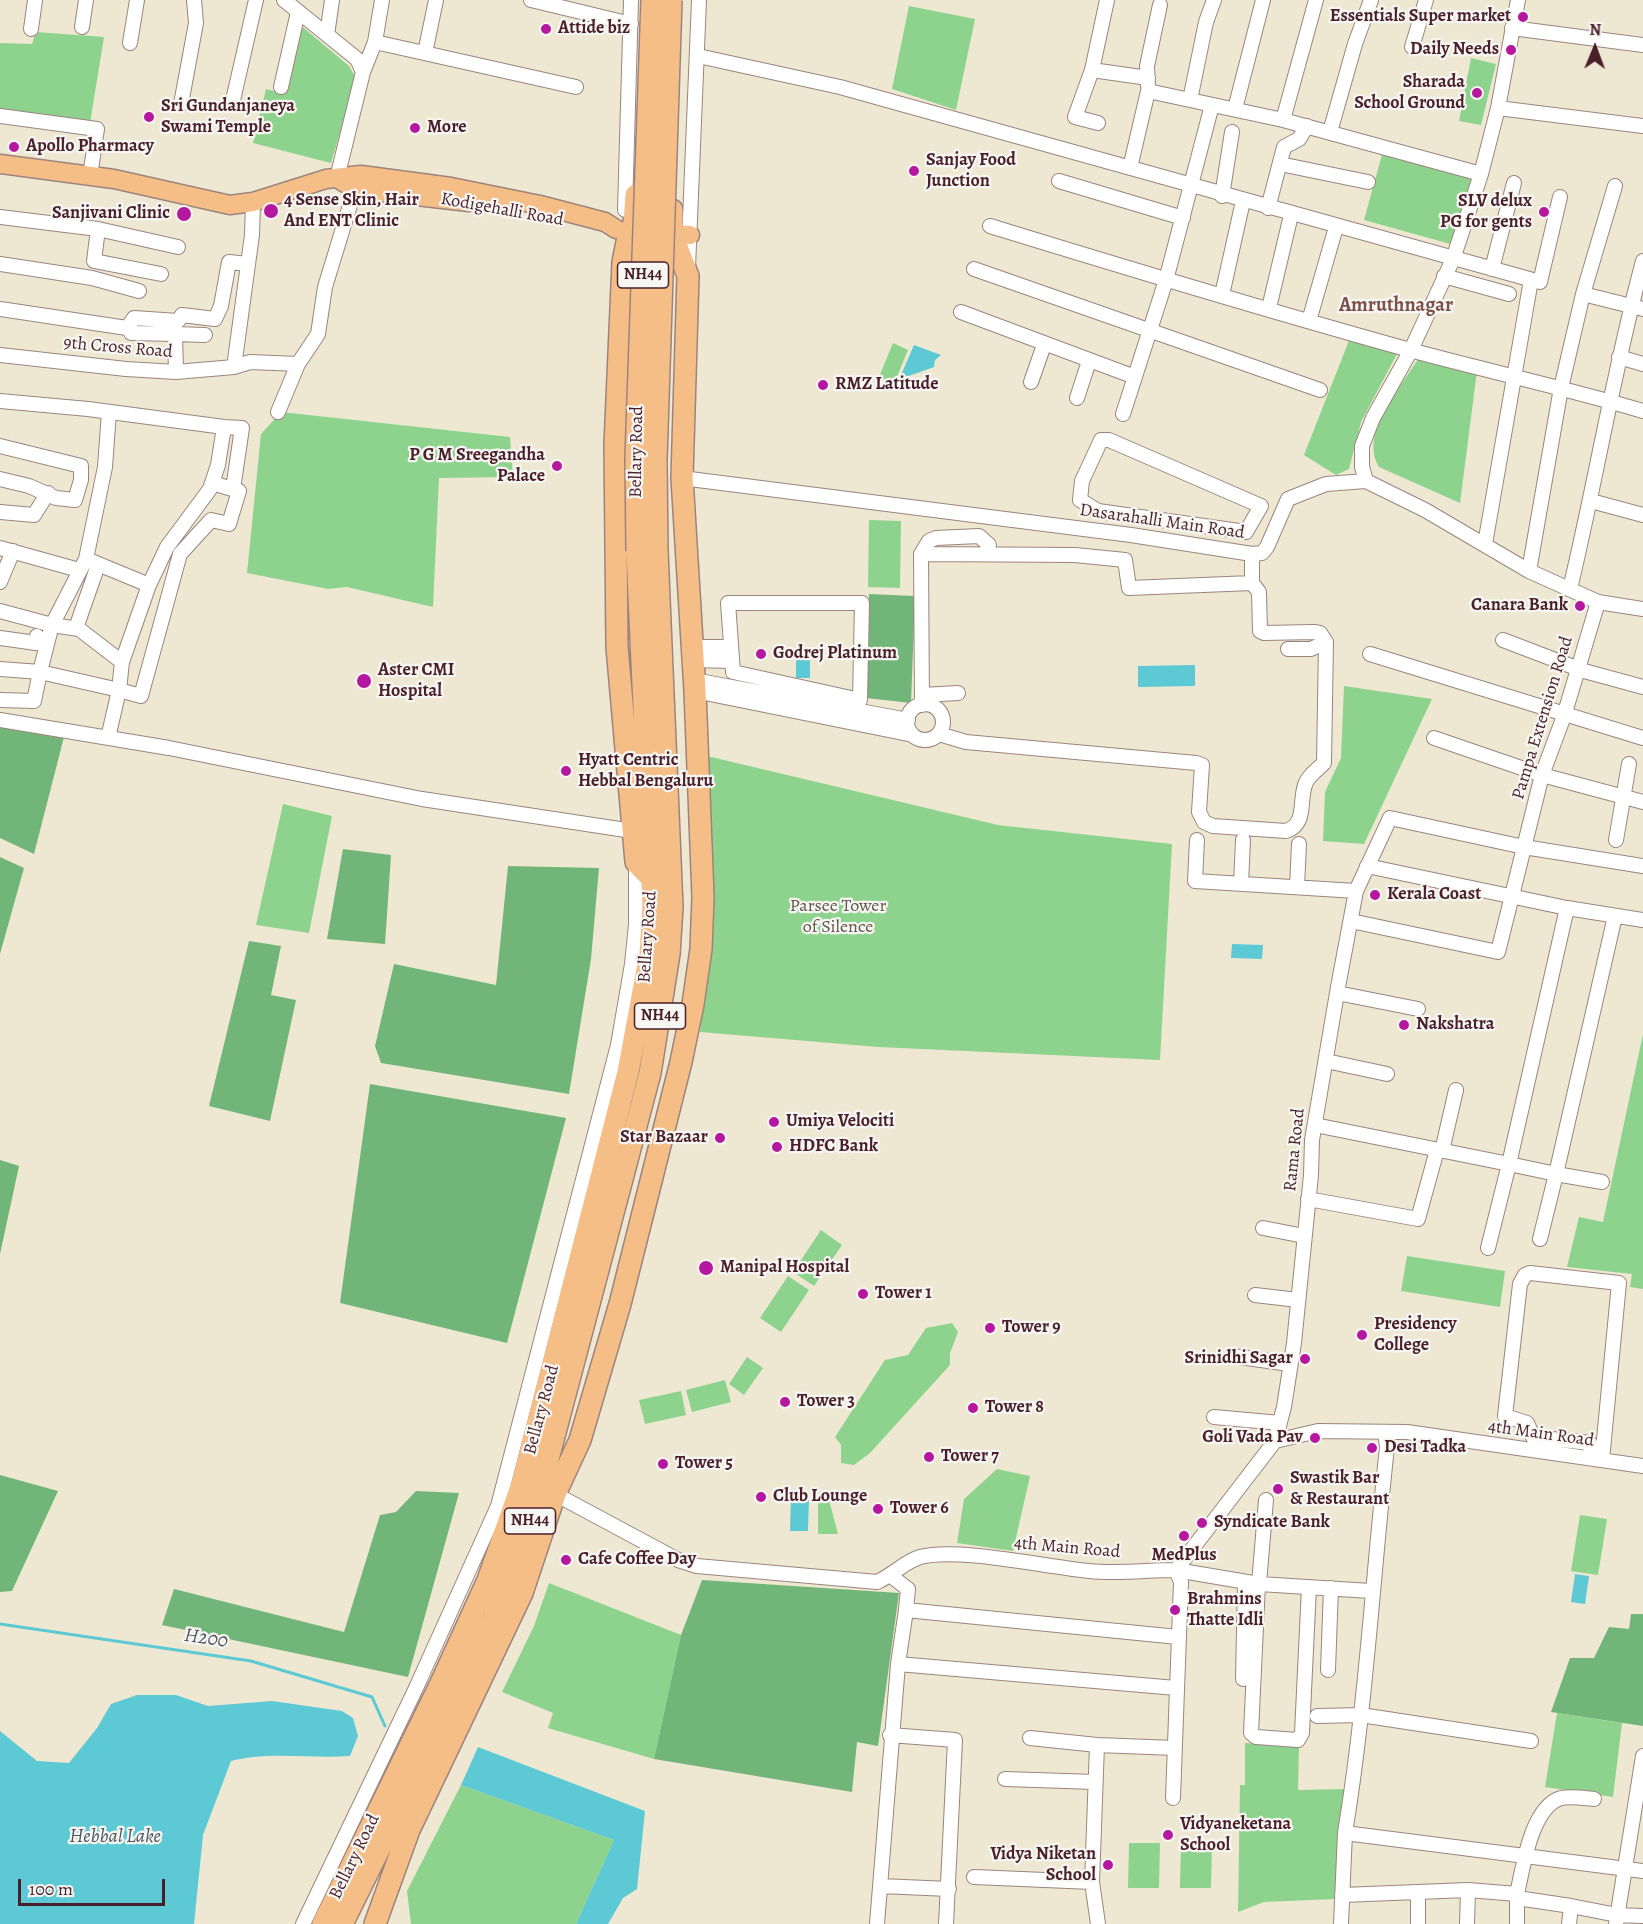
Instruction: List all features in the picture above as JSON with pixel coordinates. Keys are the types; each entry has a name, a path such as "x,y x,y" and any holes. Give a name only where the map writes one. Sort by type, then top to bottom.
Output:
{"highway":[{"path":"647,0 645,84 634,224 622,231 615,433 617,647 642,832 636,862 652,879"},
{"name":"Bellary Road","path":"429,1727 495,1618 539,1493 650,1073 669,954 672,907 647,551 636,457 652,0"},
{"name":"Bellary Road","path":"323,1924 408,1770 429,1727 488,1580 522,1484 537,1395 618,1116 642,1006 650,954 652,879 642,832 647,551 656,460 671,0"},
{"name":"Bellary Road","path":"429,1727 522,1593 555,1494 580,1440 620,1304 681,1062 701,949 703,897 683,471 688,276 681,234 680,0"},
{"path":"615,433 629,417 650,415 665,424 683,471"},
{"path":"375,1924 409,1830 408,1770 429,1727"},
{"name":"Bellary Road","path":"359,1924 377,1878 378,1856 408,1770"},
{"path":"342,1924 378,1856"}],"main road":[{"path":"0,164 114,179 230,205 254,202 307,184 361,175 451,187 540,205 605,222 622,231"},
{"name":"Kodigehalli Road","path":"337,178 355,189 458,200 540,215 601,231 681,234"}],"street":[{"path":"32,29 35,0"},
{"path":"82,27 86,0"},
{"path":"130,43 137,0"},
{"path":"181,104 196,23 194,0"},
{"path":"233,100 256,0"},
{"path":"284,0 357,59 363,72"},
{"path":"327,35 332,0"},
{"path":"337,178 363,72 375,42 381,0"},
{"path":"425,53 436,0"},
{"path":"531,0 631,24"},
{"path":"622,231 625,224 631,0"},
{"path":"681,234 698,56 699,0"},
{"path":"1098,123 1075,117 1092,70 1107,0"},
{"path":"1190,100 1206,22 1214,0"},
{"path":"1235,109 1263,0"},
{"path":"1283,120 1316,0"},
{"path":"1330,132 1355,44 1371,0"},
{"path":"1412,47 1426,0"},
{"path":"1518,0 1498,108 1481,174 1454,259 1411,350 1373,418 1362,446 1362,467 1366,481 1425,510 1529,571 1598,602 1643,609"},
{"path":"1130,168 1148,85 1160,5"},
{"path":"280,87 298,12"},
{"path":"1512,28 1643,45"},
{"path":"375,42 576,87"},
{"path":"698,56 840,87 1222,196 1536,281"},
{"path":"1092,70 1148,85 1190,100 1307,126 1481,174"},
{"path":"1123,414 1166,280 1212,105"},
{"path":"1498,108 1643,126"},
{"path":"0,116 97,129 90,176"},
{"path":"1268,208 1284,147 1299,139 1307,126"},
{"path":"1222,196 1232,132"},
{"path":"1280,164 1368,182"},
{"path":"1059,181 1183,218"},
{"path":"1492,269 1514,183"},
{"path":"1529,571 1562,388 1583,294 1615,186"},
{"path":"278,412 298,364 318,334 325,287 355,189"},
{"path":"1485,544 1514,375 1536,281 1560,197"},
{"path":"1222,296 1243,201"},
{"path":"234,367 254,202"},
{"path":"1269,308 1291,215"},
{"path":"0,217 98,229 178,246"},
{"path":"990,226 1166,280 1411,350 1514,375 1643,411"},
{"path":"1310,321 1336,227"},
{"path":"92,278 98,229"},
{"path":"94,261 161,274"},
{"path":"1570,589 1591,501 1619,357 1637,308 1643,261"},
{"path":"0,309 127,328 134,318 178,321 182,315 215,319 229,262 248,264"},
{"path":"0,264 92,278 139,291"},
{"path":"974,269 1320,390"},
{"path":"1444,276 1509,294"},
{"path":"1583,294 1637,308"},
{"path":"961,312 1044,345 1135,377"},
{"path":"131,333 205,334"},
{"path":"175,334 176,372"},
{"path":"1031,382 1044,345"},
{"name":"9th Cross Road","path":"0,355 126,369 176,372 234,367 250,362 298,364"},
{"path":"1619,357 1643,364"},
{"path":"1077,398 1089,361"},
{"path":"0,401 242,428 233,489"},
{"path":"76,628 105,467 109,412"},
{"path":"108,738 119,690 122,662 148,585 167,547 212,483 224,427"},
{"path":"1101,440 1108,440 1261,506 1246,531 1133,517 1098,512 1080,500 1082,481 1101,440"},
{"path":"0,446 81,466 81,480 75,500 56,498 48,493 0,479"},
{"name":"Dasarahalli Main Road","path":"683,471 1252,554 1262,553 1267,547 1288,499 1326,484 1366,481"},
{"path":"0,669 40,672 141,696 180,554 211,520 229,524 239,491 212,483"},
{"path":"0,512 34,515 48,493"},
{"path":"1591,501 1643,515"},
{"path":"1116,533 1118,515"},
{"path":"1131,535 1133,517"},
{"path":"922,700 921,555 929,541 936,538 979,536 989,546"},
{"path":"0,582 6,550 87,565 148,585"},
{"path":"939,734 966,742 1196,763 1202,765 1199,812 1204,822 1213,826 1286,831 1293,828 1300,820 1305,783 1324,763 1326,642 1320,633 1314,632 1264,633 1260,631 1259,592 1252,583 1252,554"},
{"path":"921,555 1076,555 1125,560 1130,588 1252,583"},
{"path":"31,725 40,672 41,643 46,623 87,565"},
{"name":"Pampa Extension Road","path":"1351,921 1498,952 1542,775 1564,716 1598,602"},
{"path":"728,603 862,603 860,700 733,672 731,654 728,603"},
{"path":"0,611 76,628 122,662"},
{"path":"0,638 41,643"},
{"path":"1503,640 1578,669 1643,687"},
{"path":"1288,649 1311,649 1326,642"},
{"path":"694,670 731,654"},
{"path":"1370,654 1501,692 1564,716 1643,738"},
{"path":"694,670 908,720"},
{"path":"694,670 929,740 939,734 943,724 941,713 922,700"},
{"path":"913,735 908,720 922,700 958,693"},
{"path":"0,700 34,701"},
{"path":"0,720 108,738 422,799 642,832"},
{"path":"1434,738 1542,775 1643,801"},
{"path":"1616,840 1629,764"},
{"name":"Rama Road","path":"1275,1441 1290,1364 1315,1125 1356,891 1366,866 1390,818 1524,847"},
{"path":"1197,840 1195,881 1356,891"},
{"path":"1241,884 1243,840"},
{"path":"1298,887 1299,844"},
{"path":"1524,847 1643,866"},
{"path":"537,1395 618,1045 632,964 636,862"},
{"path":"1366,866 1567,908 1643,920"},
{"path":"1488,1248 1567,908"},
{"path":"1540,1239 1615,916"},
{"path":"1337,993 1418,1008"},
{"path":"1326,1061 1387,1074"},
{"path":"1308,1199 1418,1219 1456,1090"},
{"path":"1315,1125 1602,1182"},
{"path":"1263,1227 1304,1236"},
{"path":"1530,1273 1619,1283 1597,1459 1590,1443 1533,1437 1527,1423 1505,1416 1520,1284 1525,1275 1530,1273"},
{"path":"1255,1295 1298,1300"},
{"path":"1232,1356 1290,1364"},
{"path":"1214,1417 1280,1424"},
{"name":"4th Main Road","path":"1275,1441 1318,1431 1407,1432 1643,1466"},
{"path":"1341,1924 1345,1833 1359,1748 1371,1591 1387,1446 1385,1432"},
{"path":"1173,1798 1181,1582 1176,1570 1275,1441"},
{"name":"4th Main Road","path":"555,1494 678,1560 697,1566 877,1582 891,1576 904,1563 922,1557 951,1554 1092,1571 1176,1570 1254,1583 1371,1591"},
{"path":"1243,1679 1266,1500"},
{"path":"877,1924 890,1735 908,1589 891,1576"},
{"path":"1254,1583 1251,1733 1256,1737 1298,1740 1302,1733 1309,1587"},
{"path":"1328,1670 1331,1588"},
{"path":"906,1610 1178,1637"},
{"path":"898,1664 1176,1688"},
{"path":"1317,1716 1361,1715 1531,1742"},
{"path":"890,1735 956,1740 946,1924"},
{"path":"1030,1738 1175,1748"},
{"path":"1097,1744 1092,1882 1098,1924"},
{"path":"1616,1919 1643,1756"},
{"path":"303,1924 408,1770"},
{"path":"1005,1779 1095,1782"},
{"path":"1517,1924 1517,1896 1526,1854 1540,1814 1548,1804 1562,1797 1594,1799"},
{"path":"1345,1833 1526,1854 1643,1871"},
{"path":"974,1877 1092,1882"},
{"path":"881,1886 949,1889"},
{"path":"1342,1895 1468,1890 1570,1906 1616,1919 1643,1916"},
{"path":"1467,1924 1468,1890"},
{"path":"1418,1892 1418,1924"},
{"path":"1569,1924 1570,1906"}],"green space":[{"path":"909,6 975,19 956,110 892,89"},
{"path":"299,24 349,66 356,78 331,163 253,143 266,89 283,93"},
{"path":"36,32 104,37 90,123 0,109 0,43 32,44"},
{"name":"Sharada School Ground","path":"1471,58 1496,64 1481,125 1459,121"},
{"path":"1383,151 1473,176 1454,245 1364,220"},
{"path":"1350,338 1398,352 1361,422 1349,469 1336,475 1304,455"},
{"path":"893,343 908,350 894,384 879,377"},
{"path":"1418,359 1477,371 1460,503 1379,467 1374,454 1374,440 1384,412"},
{"path":"281,412 510,437 513,477 439,478 433,607 347,587 328,589 247,573 261,434"},
{"path":"869,520 901,521 900,588 868,587"},
{"path":"869,594 915,596 911,703 866,698"},
{"path":"1344,686 1432,699 1364,844 1323,841 1325,792 1341,758"},
{"path":"0,724 64,737 34,854 0,838"},
{"name":"Parsee Tower of Silence","path":"707,756 998,825 1172,844 1160,1060 878,1047 700,1032 712,903"},
{"path":"283,804 332,816 309,933 256,925"},
{"path":"343,849 391,855 385,944 327,939"},
{"path":"0,857 24,868 0,954"},
{"path":"508,866 599,868 591,959 569,1094 381,1063 375,1046 394,964 496,985"},
{"path":"249,941 281,946 271,995 296,1000 270,1121 209,1106"},
{"path":"1643,1034 1643,1289 1630,1287 1632,1274 1567,1267 1579,1217 1603,1222"},
{"path":"370,1084 566,1118 507,1343 340,1303"},
{"path":"0,1160 19,1166 0,1254"},
{"path":"821,1230 842,1245 814,1286 793,1272"},
{"path":"1407,1256 1505,1271 1500,1307 1401,1291"},
{"path":"788,1276 809,1290 781,1332 760,1318"},
{"path":"952,1323 958,1332 950,1353 950,1365 870,1453 854,1465 841,1463 841,1445 835,1437 885,1360 908,1355 926,1328"},
{"path":"747,1357 763,1368 744,1395 729,1384"},
{"path":"725,1380 731,1402 692,1412 686,1390"},
{"path":"681,1391 686,1415 645,1424 639,1400"},
{"path":"997,1469 1030,1476 1013,1551 957,1543 964,1499"},
{"path":"0,1475 58,1491 12,1591 0,1592"},
{"path":"416,1491 459,1493 408,1677 162,1625 174,1589 344,1632 380,1515 396,1512"},
{"path":"818,1500 829,1500 838,1534 818,1534"},
{"path":"1580,1515 1607,1519 1598,1575 1571,1571"},
{"path":"702,1580 899,1593 878,1746 857,1742 852,1792 654,1759 681,1635"},
{"path":"549,1583 681,1635 654,1759 548,1728 553,1713 502,1692 534,1626"},
{"path":"1631,1614 1643,1614 1643,1726 1551,1712 1570,1658 1594,1658 1609,1627 1629,1629"},
{"path":"1557,1713 1622,1723 1613,1797 1545,1787"},
{"path":"1245,1743 1299,1746 1298,1790 1347,1789 1334,1899 1264,1902 1238,1912 1240,1785 1245,1785"},
{"path":"461,1785 614,1840 576,1924 411,1924 407,1891"},
{"path":"1129,1843 1160,1843 1159,1888 1128,1888"},
{"path":"1181,1843 1212,1843 1211,1888 1180,1888"}],"water":[{"path":"914,345 941,355 935,360 934,367 906,377 901,375"},
{"path":"796,650 810,650 810,678 796,678"},
{"path":"1195,665 1195,686 1138,687 1138,666"},
{"path":"1232,944 1263,945 1262,959 1231,958"},
{"path":"791,1497 809,1498 808,1531 790,1531"},
{"path":"1575,1574 1589,1576 1585,1604 1571,1602"},
{"name":"Hebbal Lake","path":"137,1695 176,1695 208,1706 272,1701 342,1711 353,1718 358,1736 350,1756 260,1756 231,1761 203,1835 194,1924 0,1924 0,1731 37,1761 69,1763 97,1728 111,1704"},
{"path":"478,1747 645,1811 637,1889 623,1898 608,1924 576,1924 614,1840 461,1785"}],"waterway":[{"name":"H200","path":"0,1624 251,1661 372,1697 385,1726"}],"place":[{"name":"Essentials Super market","path":"1523,17"},
{"name":"Attide biz","path":"546,29"},
{"name":"Daily Needs","path":"1511,50"},
{"name":"Sharada School Ground","path":"1477,93"},
{"name":"Sri Gundanjaneya Swami Temple","path":"149,117"},
{"name":"More","path":"415,128"},
{"name":"Apollo Pharmacy","path":"14,147"},
{"name":"Sanjay Food Junction","path":"914,171"},
{"name":"4 Sense Skin, Hair And ENT Clinic","path":"271,211"},
{"name":"SLV delux PG for gents","path":"1544,212"},
{"name":"Sanjivani Clinic","path":"184,214"},
{"name":"RMZ Latitude","path":"823,385"},
{"name":"P G M Sreegandha Palace","path":"557,466"},
{"name":"Canara Bank","path":"1580,606"},
{"name":"Godrej Platinum","path":"761,654"},
{"name":"Aster CMI Hospital","path":"364,681"},
{"name":"Hyatt Centric Hebbal Bengaluru","path":"566,771"},
{"name":"Kerala Coast","path":"1375,895"},
{"name":"Nakshatra","path":"1404,1025"},
{"name":"Umiya Velociti","path":"774,1122"},
{"name":"Star Bazaar","path":"720,1138"},
{"name":"HDFC Bank","path":"777,1147"},
{"name":"Manipal Hospital","path":"706,1268"},
{"name":"Tower 1","path":"863,1294"},
{"name":"Tower 9","path":"990,1328"},
{"name":"Presidency College","path":"1362,1335"},
{"name":"Srinidhi Sagar","path":"1305,1359"},
{"name":"Tower 3","path":"785,1402"},
{"name":"Tower 8","path":"973,1408"},
{"name":"Goli Vada Pav","path":"1315,1438"},
{"name":"Desi Tadka","path":"1372,1448"},
{"name":"Tower 7","path":"929,1457"},
{"name":"Tower 5","path":"663,1464"},
{"name":"Swastik Bar & Restaurant","path":"1278,1489"},
{"name":"Club Lounge","path":"761,1497"},
{"name":"Tower 6","path":"878,1509"},
{"name":"Syndicate Bank","path":"1202,1523"},
{"name":"MedPlus","path":"1184,1536"},
{"name":"Cafe Coffee Day","path":"566,1560"},
{"name":"Brahmins Thatte Idli","path":"1175,1610"},
{"name":"Vidyaneketana School","path":"1168,1835"},
{"name":"Vidya Niketan School","path":"1108,1865"}],"district":[{"name":"Amruthnagar","path":"1396,306"}]}
